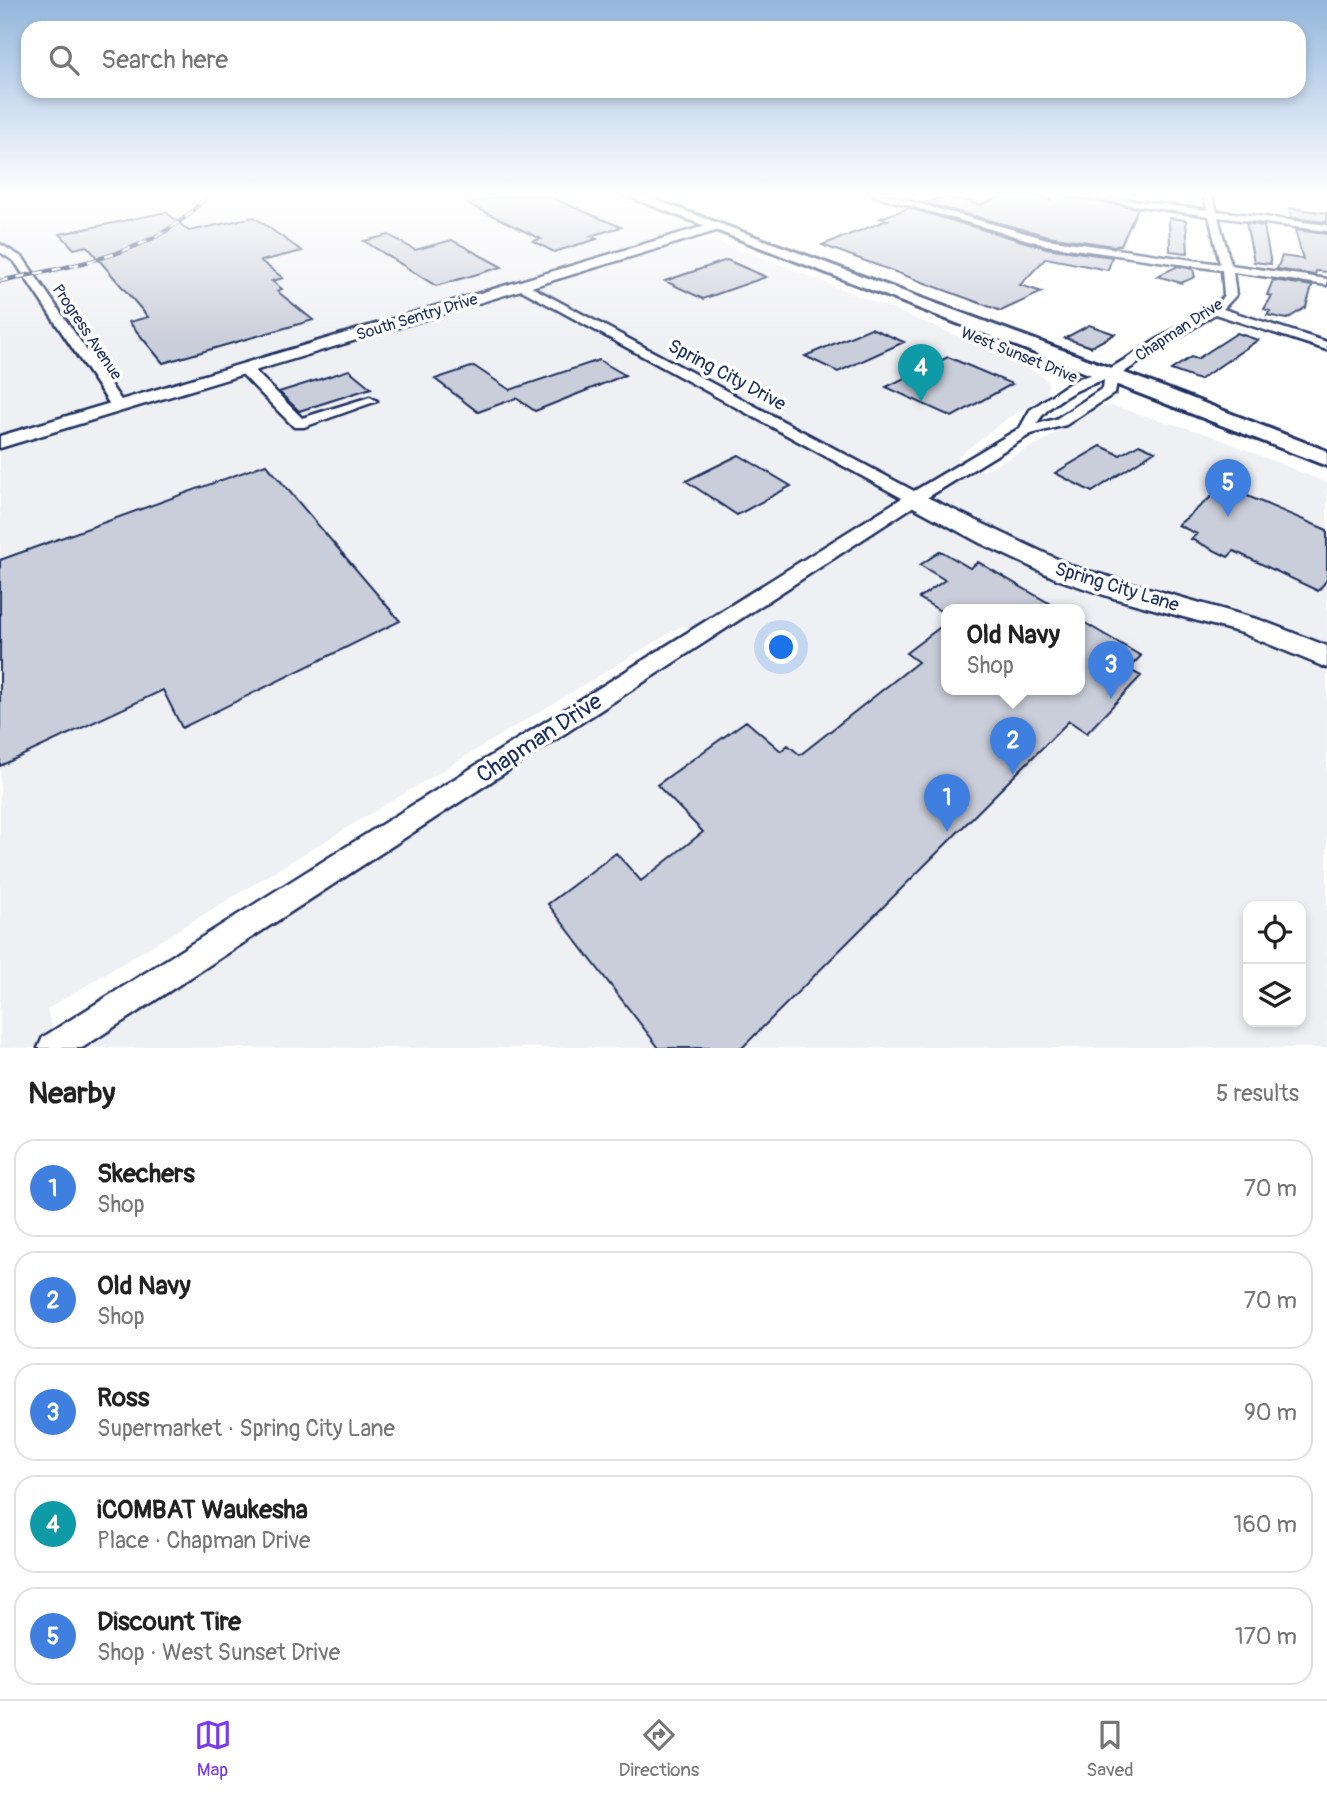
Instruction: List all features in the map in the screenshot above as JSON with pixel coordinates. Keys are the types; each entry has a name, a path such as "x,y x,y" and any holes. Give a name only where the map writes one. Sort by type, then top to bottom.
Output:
{"main road":[{"name":"West Sunset Drive","path":"747,244 1084,381 1110,382 1327,459"},
{"name":"West Sunset Drive","path":"758,244 1110,382 1327,475"}],"street":[{"name":"South Sentry Drive","path":"0,442 660,244"},
{"path":"1059,244 1327,282"},
{"name":"Chapman Drive","path":"54,1048 914,498 1026,431 1061,422 1110,382 1213,310 1230,295 1219,244"},
{"name":"Progress Avenue","path":"0,247 19,261 118,406"},
{"name":"Spring City Drive","path":"522,286 914,498"},
{"path":"1213,310 1327,346"},
{"path":"244,368 299,424 370,401"},
{"name":"Chapman Drive","path":"1026,431 1035,413 1084,381"},
{"name":"Spring City Lane","path":"914,498 974,532 1060,571 1118,590 1235,621 1280,636 1327,658"}],"shaded area":[{"path":"0,244 723,244 939,328 1039,374 1048,382 1047,396 1008,418 957,457 983,471 1043,441 1094,408 1112,406 1210,435 1327,483 1327,1048 80,1048 707,645 683,625 47,1009 58,1048 0,1048","holes":["631,247 646,254 348,345 334,334"]}],"building":[{"path":"69,244 292,244 302,251 261,261 283,278 272,281 282,289 277,291 313,320 163,363 129,322 148,317 87,246 74,249"},
{"path":"369,244 404,244 415,250 438,244 459,244 502,267 436,286"},
{"path":"539,244 581,244 554,252"},
{"path":"1032,244 1112,257 1108,270 1046,258 1020,285 1042,292 1001,311 822,245"},
{"path":"1170,244 1187,244 1188,253 1170,251"},
{"path":"1250,244 1267,244 1271,264 1254,262"},
{"path":"1299,244 1327,244 1327,272 1316,271 1315,275 1277,269 1282,256 1303,259"},
{"path":"727,260 766,277 703,299 665,281"},
{"path":"1178,266 1193,269 1195,277 1181,283 1157,276"},
{"path":"1273,280 1312,286 1306,307 1287,319 1267,315 1270,311 1264,309 1272,296 1267,295"},
{"path":"1089,325 1115,334 1091,347 1065,338"},
{"path":"871,328 904,342 838,372 805,356"},
{"path":"1237,333 1258,340 1199,380 1171,370 1191,357 1197,359"},
{"path":"948,357 1012,384 952,417 886,387"},
{"path":"599,360 625,375 535,411 516,398 478,412 435,379 474,366 510,390"},
{"path":"349,370 371,388 299,411 279,392"},
{"path":"1139,444 1155,451 1092,492 1055,473 1101,446 1120,455"},
{"path":"739,455 791,486 737,515 686,481"},
{"path":"266,464 400,621 182,728 163,690 0,766 0,560"},
{"path":"1224,486 1327,530 1327,580 1318,591 1234,551 1228,557 1191,539 1197,534 1178,525"},
{"path":"941,551 970,568 978,562 1050,604 941,604 941,611 919,598 945,580 920,565"},
{"path":"1085,623 1141,656 1128,669 1141,676 1087,733 1069,721 742,1048 659,1048 548,904 616,853 641,881 703,832 657,785 746,721 781,751 788,745 800,755 918,662 906,653 941,627 941,695 1085,695"}],"railway":[{"path":"0,281 84,263 140,244"}],"place":[{"name":"iCOMBAT Waukesha","path":"921,402"},
{"name":"Discount Tire","path":"1228,517"},
{"name":"Ross","path":"1111,699"},
{"name":"Old Navy","path":"1013,775"},
{"name":"Skechers","path":"947,832"}]}
